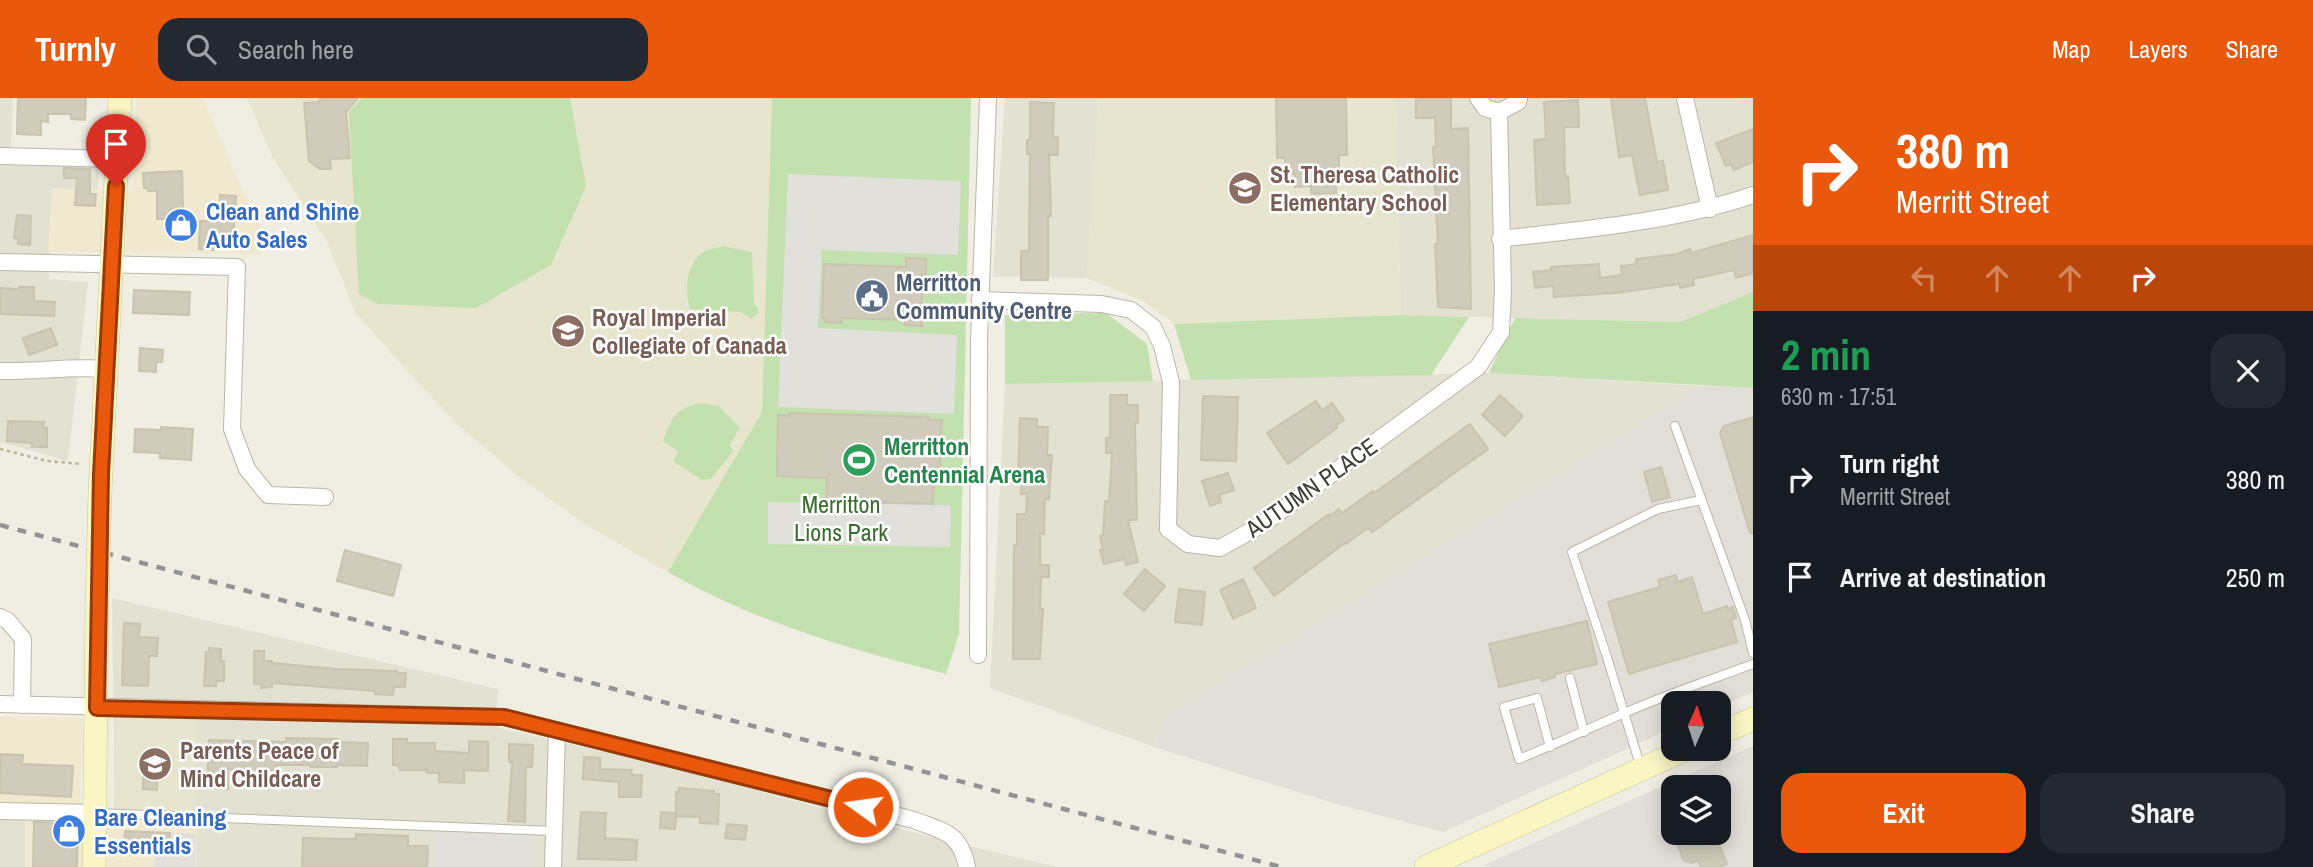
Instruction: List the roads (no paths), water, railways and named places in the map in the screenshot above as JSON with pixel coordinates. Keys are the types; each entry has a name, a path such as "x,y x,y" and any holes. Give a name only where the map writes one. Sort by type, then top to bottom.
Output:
{"street":[{"path":"94,867 100,492 120,98"},
{"path":"978,655 980,300 988,98"},
{"path":"1478,98 1485,108 1499,113 1518,102 1519,98"},
{"path":"1685,98 1710,209"},
{"name":"AUTUMN PLACE","path":"980,300 1102,304 1131,310 1153,327 1171,382 1168,529 1188,544 1220,548 1263,524 1478,367 1501,332 1503,290 1499,113"},
{"path":"0,156 118,159"},
{"path":"1500,239 1615,226 1710,209 1753,195"},
{"path":"0,262 237,267 232,429 247,469 268,495 325,497"},
{"path":"0,372 82,367 106,369"},
{"path":"0,617 8,621 23,639 22,705"},
{"path":"0,704 504,717 914,820 955,836 964,852 967,867"},
{"path":"1731,728 1753,719"},
{"path":"553,867 557,730"},
{"path":"1426,867 1661,760"},
{"path":"0,811 96,813"}],"lane":[{"path":"1675,426 1745,620 1753,653"},
{"path":"1641,769 1572,552 1658,509 1702,500"},
{"path":"1550,747 1537,698 1504,707 1519,759 1550,747 1624,713 1753,664"},
{"path":"1570,678 1584,732"},
{"path":"96,813 554,831"}],"railway":[{"path":"0,525 1281,867"}],"place":[{"name":"St. Theresa Catholic Elementary School","path":"1245,188"},
{"name":"Clean and Shine Auto Sales","path":"181,225"},
{"name":"Merritton Community Centre","path":"872,296"},
{"name":"Royal Imperial Collegiate of Canada","path":"568,331"},
{"name":"Merritton Centennial Arena","path":"859,460"},
{"name":"Parents Peace of Mind Childcare","path":"155,764"},
{"name":"Bare Cleaning Essentials","path":"69,831"}],"park label":[{"name":"Merritton Lions Park","path":"841,518"}]}
